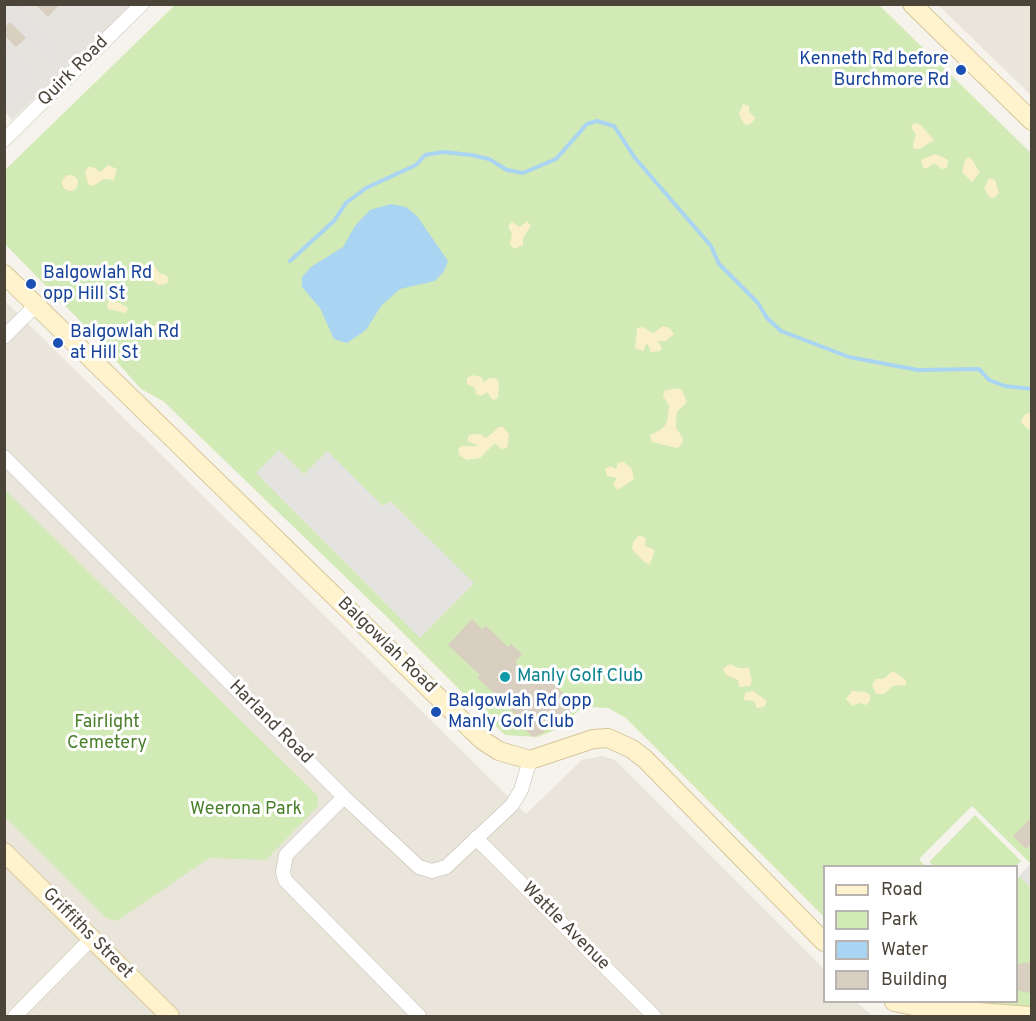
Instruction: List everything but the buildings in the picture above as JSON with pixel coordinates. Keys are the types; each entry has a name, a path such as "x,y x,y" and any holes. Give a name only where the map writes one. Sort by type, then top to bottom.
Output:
{"street":[{"name":"Quirk Road","path":"4,140 142,4"},
{"path":"912,4 1032,121"},
{"name":"Balgowlah Road","path":"4,274 482,740 499,751 530,760"},
{"path":"4,337 36,305"},
{"name":"Harland Road","path":"4,457 344,797 410,861 425,870 439,870 446,867 518,798 530,760"},
{"path":"530,760 593,739 608,738 632,749 645,759 823,940"},
{"path":"344,797 286,855 283,872 292,889 419,1017"},
{"name":"Wattle Avenue","path":"476,838 654,1017"},
{"name":"Griffiths Street","path":"6,857 92,938 170,1017"},
{"path":"15,1017 92,938"},
{"path":"896,1008 1031,1017"}],"shaded area":[{"path":"4,5 16,5 62,49 50,62 5,17"},
{"path":"5,5 132,5 12,120 5,112"},
{"path":"938,5 1031,5 1031,95"},
{"path":"10,48 36,75 5,107 5,53"},
{"path":"4,300 526,814 582,760 602,756 615,760 823,968 823,1003 858,1003 872,1016 5,1016"},
{"path":"279,450 304,474 327,451 383,506 390,501 474,583 420,638 256,473"},
{"path":"1031,863 1031,888 1019,876"}],"green space":[{"name":"Manly Golf Club","path":"175,5 879,5 1031,153 1031,864 972,806 919,859 924,865 823,865 823,916 626,718 608,708 590,707 579,710 558,729 537,737 505,735 387,617 163,401 141,389 85,326 5,244 5,170"},
{"name":"Fairlight Cemetery","path":"4,489 318,796 318,806 266,860 209,858 117,921 106,918 5,817"},
{"path":"975,815 1021,861 1017,865 932,865 929,862"},
{"path":"1031,864 1031,1008 962,1003 1018,1003 1018,878"}],"sand":[{"path":"743,104 749,106 749,112 756,118 749,125 744,124 739,114"},
{"path":"914,123 920,124 934,140 920,149 914,149 913,145 916,134 911,128"},
{"path":"935,154 948,160 947,168 942,169 934,163 926,169 923,167 921,160"},
{"path":"970,157 980,172 972,182 962,172 965,160"},
{"path":"108,165 117,169 114,180 104,179 93,186 88,184 85,172 88,167 93,167 100,172"},
{"path":"70,175 78,183 70,191 62,183"},
{"path":"989,178 995,180 999,193 994,198 989,197 984,188"},
{"path":"527,221 531,226 523,238 523,245 514,249 510,244 512,234 508,226 512,222 520,227"},
{"path":"145,264 153,264 159,273 166,275 169,280 166,284 159,285 146,275 143,268"},
{"path":"111,298 128,308 126,313 108,309 107,304"},
{"path":"164,321 169,322 170,326 166,331 157,330 146,337 140,335 139,329 144,325 153,326"},
{"path":"663,326 670,328 674,334 666,341 658,341 662,348 660,351 651,352 647,343 643,351 635,348 637,328 643,327 653,333"},
{"path":"472,375 481,377 484,382 490,378 496,378 499,382 498,398 493,400 487,392 481,396 476,394 475,388 467,384 467,378"},
{"path":"678,388 682,390 687,402 677,412 676,428 683,438 683,443 677,448 652,442 650,435 662,429 667,422 669,406 663,396 664,391"},
{"path":"1031,412 1031,429 1029,430 1021,422 1024,415"},
{"path":"499,427 503,427 509,434 507,448 501,449 495,443 480,458 467,460 460,456 458,450 461,446 479,446 467,441 469,435 480,434 486,438"},
{"path":"624,462 632,469 634,479 618,490 613,485 617,478 607,476 605,469 610,466 616,469 618,463"},
{"path":"639,535 646,538 645,546 655,550 650,564 645,563 632,549 633,542"},
{"path":"730,664 739,668 749,668 752,681 750,686 739,687 738,680 726,675 723,669"},
{"path":"893,671 906,680 906,685 893,686 884,694 876,694 872,685 875,679 883,679"},
{"path":"753,691 767,701 764,707 757,708 754,701 744,700 745,693"},
{"path":"852,691 866,692 870,695 870,701 866,705 859,703 852,706 846,699"}],"water":[{"path":"391,204 406,207 417,216 448,261 444,271 435,281 400,289 381,306 366,330 347,343 334,339 320,308 302,287 302,277 311,267 343,247 355,226 370,210"}],"waterway":[{"path":"290,261 334,221 346,203 366,188 416,165 425,155 443,152 471,155 489,159 507,170 523,173 556,159 587,124 597,121 614,126 635,158 711,246 719,264 758,303 767,318 781,331 849,357 918,370 979,369 989,380 1005,386 1032,389"}],"place":[{"name":"Kenneth Rd before Burchmore Rd","path":"961,70"},
{"name":"Balgowlah Rd opp Hill St","path":"31,284"},
{"name":"Balgowlah Rd at Hill St","path":"58,343"},
{"name":"Manly Golf Club","path":"505,677"},
{"name":"Balgowlah Rd opp Manly Golf Club","path":"436,712"}],"park label":[{"name":"Weerona Park","path":"246,810"}]}
